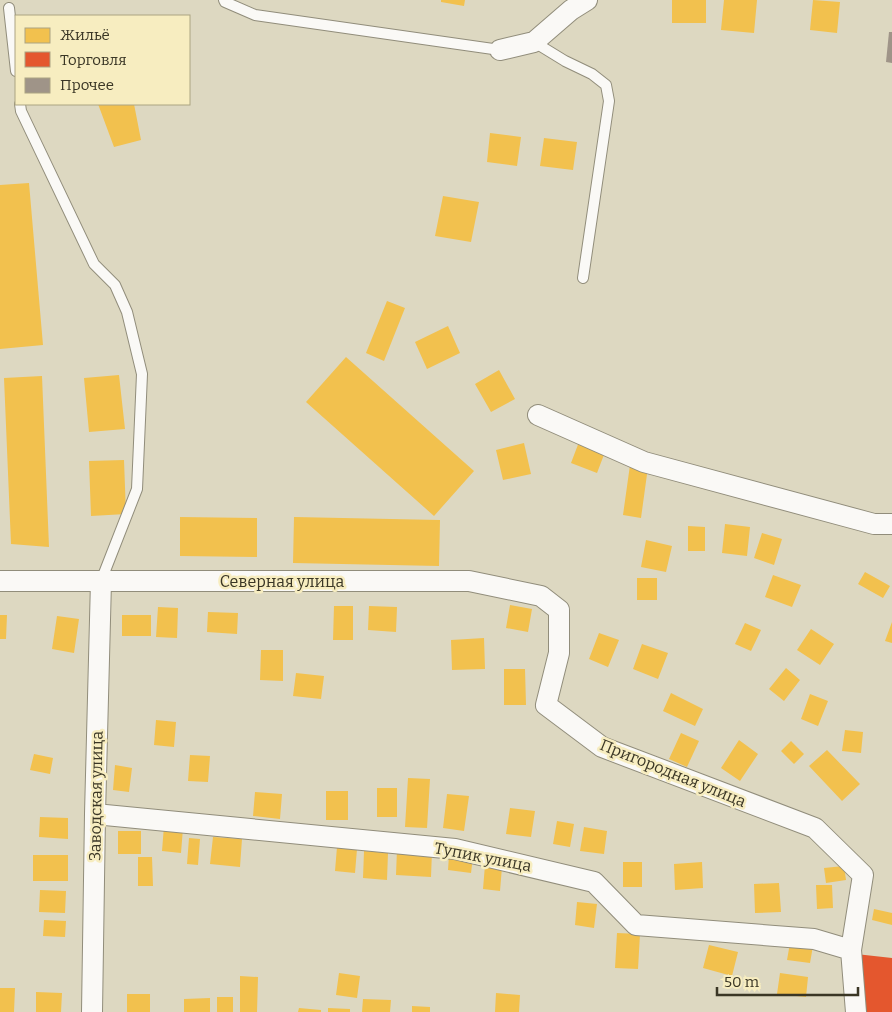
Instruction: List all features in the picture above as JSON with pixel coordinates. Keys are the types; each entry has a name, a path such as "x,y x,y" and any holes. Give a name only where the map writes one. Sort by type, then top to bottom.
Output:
{"street":[{"path":"500,50 534,42 571,10 587,0"},
{"path":"538,415 644,462 874,524 892,524"},
{"name":"Северная улица","path":"0,581 469,581 541,596 559,610"},
{"name":"Заводская улица","path":"92,1012 95,814 102,581"},
{"name":"Пригородная улица","path":"559,610 559,653 546,705 602,747 815,828 863,875 850,950"},
{"name":"Тупик улица","path":"95,814 455,849 594,882 636,925 814,939 850,950"},
{"path":"850,950 856,1012"}],"lane":[{"path":"224,0 255,15 500,50"},
{"path":"9,8 15,62"},
{"path":"534,42 565,61 592,74 606,85 609,101 582,278"},
{"path":"20,105 21,111 94,264 115,285 127,312 142,374 137,489 102,581"}],"building: Жильё":[{"path":"441,0 465,0 464,6 441,2"},
{"path":"672,0 706,0 706,23 672,23"},
{"path":"724,0 757,0 754,33 721,30"},
{"path":"813,0 840,2 837,33 810,30"},
{"path":"98,105 134,105 141,140 114,147"},
{"path":"490,133 521,137 517,166 487,162"},
{"path":"544,138 577,142 573,170 540,166"},
{"path":"29,183 43,345 0,349 0,185"},
{"path":"443,196 479,202 471,242 435,236"},
{"path":"387,301 405,308 384,361 366,353"},
{"path":"448,326 460,353 427,369 415,342"},
{"path":"346,357 474,471 434,516 306,402"},
{"path":"499,370 515,399 491,412 475,384"},
{"path":"119,375 125,429 89,432 84,378"},
{"path":"42,376 49,547 11,544 4,378"},
{"path":"579,442 605,452 597,473 571,463"},
{"path":"524,443 531,474 503,480 496,450"},
{"path":"124,460 126,514 91,516 89,461"},
{"path":"630,465 648,467 641,518 623,515"},
{"path":"180,517 257,518 257,557 180,556"},
{"path":"294,517 440,520 439,566 293,563"},
{"path":"725,524 750,527 747,556 722,553"},
{"path":"688,526 705,527 705,551 688,551"},
{"path":"762,533 782,539 774,565 754,558"},
{"path":"646,540 672,546 666,572 641,567"},
{"path":"865,572 890,586 883,598 858,584"},
{"path":"773,575 801,585 792,607 765,597"},
{"path":"637,578 657,578 657,600 637,600"},
{"path":"510,605 532,609 528,632 506,628"},
{"path":"334,606 353,606 353,640 333,640"},
{"path":"369,606 397,607 396,632 368,630"},
{"path":"158,607 178,608 177,638 156,637"},
{"path":"208,612 238,613 237,634 207,632"},
{"path":"0,615 7,615 6,639 0,639"},
{"path":"122,615 151,615 151,636 122,636"},
{"path":"57,616 79,619 74,653 52,649"},
{"path":"892,622 892,643 885,641"},
{"path":"745,623 761,630 751,651 735,644"},
{"path":"811,629 834,644 820,665 797,650"},
{"path":"599,633 619,640 608,667 589,659"},
{"path":"484,638 485,669 452,670 451,640"},
{"path":"642,644 668,653 658,679 633,669"},
{"path":"261,650 283,650 283,681 260,680"},
{"path":"786,668 800,680 784,701 769,689"},
{"path":"504,669 525,669 526,705 504,705"},
{"path":"296,673 324,676 321,699 293,696"},
{"path":"671,693 703,709 695,726 663,711"},
{"path":"810,694 828,701 818,726 801,719"},
{"path":"156,720 176,722 174,747 154,745"},
{"path":"845,730 863,732 861,753 842,751"},
{"path":"681,733 699,741 687,767 669,759"},
{"path":"739,740 758,754 740,781 721,768"},
{"path":"791,741 804,754 794,764 781,751"},
{"path":"827,750 860,784 842,801 809,766"},
{"path":"34,754 53,758 50,774 30,770"},
{"path":"190,755 210,756 208,782 188,781"},
{"path":"115,765 132,768 129,792 113,790"},
{"path":"408,778 430,779 427,828 405,827"},
{"path":"377,788 397,788 397,817 377,817"},
{"path":"326,791 348,791 348,820 326,820"},
{"path":"255,792 282,794 280,819 253,816"},
{"path":"447,794 469,796 464,831 443,828"},
{"path":"510,808 535,811 531,837 506,834"},
{"path":"40,817 68,818 68,839 39,837"},
{"path":"557,821 574,824 570,847 553,844"},
{"path":"164,826 183,828 181,853 162,851"},
{"path":"584,827 607,831 604,854 580,851"},
{"path":"118,831 141,831 141,854 118,854"},
{"path":"213,837 242,839 240,867 210,864"},
{"path":"189,838 200,839 198,865 187,864"},
{"path":"337,847 357,849 355,873 335,871"},
{"path":"397,849 432,851 431,877 396,875"},
{"path":"364,851 388,853 387,880 363,878"},
{"path":"33,855 68,855 68,881 33,881"},
{"path":"449,855 473,857 471,873 448,870"},
{"path":"138,857 152,857 153,886 138,886"},
{"path":"623,862 642,862 642,887 623,887"},
{"path":"702,862 703,888 675,890 674,864"},
{"path":"485,865 502,867 500,891 483,889"},
{"path":"844,866 846,880 826,883 824,868"},
{"path":"779,883 781,912 755,913 754,884"},
{"path":"816,885 832,885 833,908 817,909"},
{"path":"40,890 66,891 65,913 39,912"},
{"path":"577,902 597,904 594,928 575,925"},
{"path":"874,909 892,913 892,925 872,920"},
{"path":"44,920 66,921 65,937 43,936"},
{"path":"617,933 640,934 638,969 615,968"},
{"path":"790,943 813,946 810,963 787,960"},
{"path":"709,945 738,952 732,976 703,968"},
{"path":"339,973 360,976 357,998 336,995"},
{"path":"780,973 808,977 806,997 777,994"},
{"path":"240,976 258,977 257,1012 240,1012"},
{"path":"0,988 15,988 14,1012 0,1012"},
{"path":"36,992 62,993 61,1012 36,1012"},
{"path":"496,993 520,995 519,1012 495,1012"},
{"path":"127,994 150,994 150,1012 127,1012"},
{"path":"217,997 233,997 233,1012 217,1012"},
{"path":"210,998 210,1012 184,1012 184,999"},
{"path":"363,999 391,1000 390,1012 362,1012"},
{"path":"412,1006 430,1007 430,1012 412,1012"},
{"path":"299,1008 321,1010 321,1012 298,1012"},
{"path":"328,1008 350,1009 350,1012 328,1012"}],"building: Торговля":[{"path":"856,954 892,958 892,1012 861,1012"}],"building: Прочее":[{"path":"889,32 892,32 892,63 886,62"}]}
